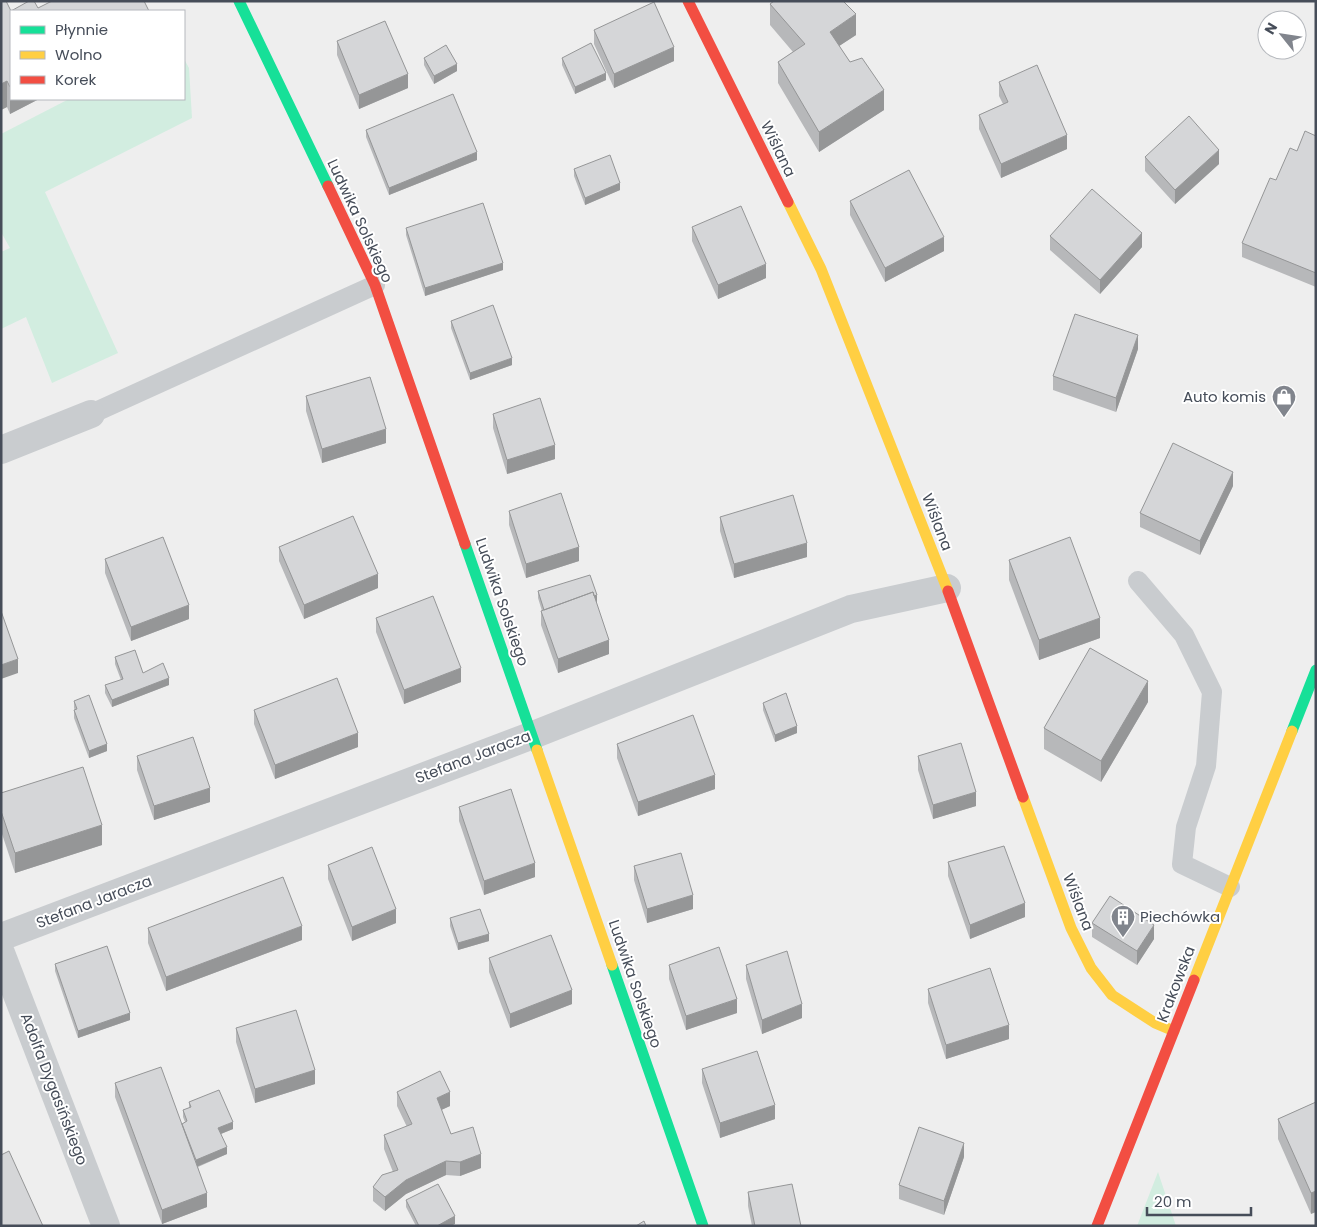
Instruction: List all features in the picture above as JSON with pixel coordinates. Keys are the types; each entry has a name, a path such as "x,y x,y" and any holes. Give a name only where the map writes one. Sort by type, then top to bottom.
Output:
{"street":[{"name":"Ludwika Solskiego","path":"238,1 375,285 703,1226"},
{"name":"Wiślana","path":"688,1 821,269 947,588 1071,928 1091,968 1112,995 1155,1023 1174,1031"},
{"path":"1,450 91,414"},
{"name":"Stefana Jaracza","path":"1,937 532,735 851,609 947,588"},
{"name":"Krakowska","path":"1097,1226 1316,670"},
{"name":"Adolfa Dygasińskiego","path":"1,953 106,1226"}],"lane":[{"path":"91,414 375,285"},
{"path":"1138,581 1184,635 1212,692 1206,766 1186,828 1182,864 1230,887"}],"green space":[{"path":"185,61 189,68 192,118 45,192 118,353 52,383 26,317 1,329 1,252 10,248 1,232 1,134 67,100 185,100"},
{"path":"1158,1172 1176,1226 1137,1226"}],"building":[{"path":"1,1 6,1 10,10 10,87 7,81 1,84"},
{"path":"29,1 34,1 38,8 52,1 144,1 148,10 13,10"},
{"path":"774,1 843,1 856,14 830,32 850,62 862,58 884,90 819,132 778,62 805,44 770,4"},
{"path":"654,2 674,47 614,74 594,30"},
{"path":"385,21 408,74 359,95 337,41"},
{"path":"591,43 606,73 575,87 562,58"},
{"path":"446,45 457,64 434,76 424,58"},
{"path":"1037,65 1067,135 1001,164 979,115 1008,102 999,82"},
{"path":"453,94 477,152 389,188 366,130"},
{"path":"1189,116 1219,150 1175,190 1145,157"},
{"path":"1305,131 1316,136 1316,273 1242,243 1270,178 1276,180 1290,148 1297,151"},
{"path":"610,155 620,183 585,198 574,169"},
{"path":"909,170 944,237 885,268 850,201"},
{"path":"1092,189 1142,233 1100,280 1050,236"},
{"path":"483,203 503,263 425,288 406,228"},
{"path":"741,206 766,264 718,285 692,227"},
{"path":"493,305 512,358 470,373 451,321"},
{"path":"1075,314 1138,335 1116,398 1053,376"},
{"path":"370,377 386,429 322,449 306,396"},
{"path":"540,398 555,445 507,460 493,414"},
{"path":"1173,443 1233,472 1200,541 1140,513"},
{"path":"561,493 579,547 526,564 509,511"},
{"path":"793,495 807,543 734,564 720,517"},
{"path":"353,516 378,574 304,605 279,547"},
{"path":"163,537 189,605 131,627 105,559"},
{"path":"1070,537 1100,618 1039,640 1009,560"},
{"path":"590,575 597,595 594,596 593,592 544,610 538,591"},
{"path":"593,592 609,640 558,659 541,611"},
{"path":"433,596 461,668 404,690 376,618"},
{"path":"1,611 18,659 1,665"},
{"path":"1090,648 1148,681 1101,761 1044,728"},
{"path":"135,650 143,673 163,663 169,678 112,700 105,685 123,679 115,657"},
{"path":"337,678 358,733 275,765 254,710"},
{"path":"786,693 797,726 775,735 763,703"},
{"path":"89,695 107,744 89,751 74,710 77,709 74,701"},
{"path":"693,715 715,775 638,802 617,744"},
{"path":"193,737 210,788 154,806 137,756"},
{"path":"961,743 976,792 933,805 918,756"},
{"path":"83,767 102,825 15,853 1,811 1,793"},
{"path":"511,789 535,863 484,881 459,807"},
{"path":"1004,846 1025,903 970,925 948,862"},
{"path":"372,847 396,909 352,927 328,865"},
{"path":"681,853 693,895 647,909 634,866"},
{"path":"283,877 302,926 166,977 148,928"},
{"path":"1110,896 1154,925 1137,951 1092,923"},
{"path":"480,909 489,934 458,943 450,918"},
{"path":"551,935 572,990 510,1014 489,958"},
{"path":"107,946 130,1013 78,1031 55,964"},
{"path":"719,947 737,999 686,1016 669,965"},
{"path":"787,951 802,1004 762,1020 746,965"},
{"path":"990,968 1009,1025 946,1045 928,989"},
{"path":"296,1010 315,1070 255,1089 236,1028"},
{"path":"757,1051 775,1105 720,1123 702,1069"},
{"path":"161,1067 207,1193 162,1210 115,1083"},
{"path":"440,1071 450,1092 437,1098 451,1134 473,1127 481,1154 460,1162 446,1161 406,1180 385,1197 373,1187 382,1175 398,1170 384,1135 412,1124 397,1092"},
{"path":"219,1090 233,1122 218,1128 227,1147 196,1160 182,1124 187,1121 183,1110 191,1107 189,1102"},
{"path":"1316,1102 1316,1191 1311,1193 1278,1119"},
{"path":"919,1127 964,1143 944,1201 899,1185"},
{"path":"9,1151 43,1226 1,1226 1,1155"},
{"path":"438,1184 455,1216 437,1226 419,1226 406,1200"},
{"path":"792,1184 801,1226 755,1226 748,1192"},
{"path":"644,1221 646,1226 636,1226"}],"traffic: fast":[{"path":"239,1 328,186"},
{"path":"465,544 537,750"},
{"path":"1292,731 1316,670"},
{"path":"612,965 703,1226"}],"traffic: slow":[{"path":"788,202 821,269 948,591"},
{"path":"1194,980 1292,731"},
{"path":"537,750 612,965"},
{"path":"1023,797 1071,928 1091,968 1112,995 1155,1023 1174,1031"}],"traffic: jam":[{"path":"688,1 788,202"},
{"path":"328,186 375,285 465,544"},
{"path":"948,591 1023,797"},
{"path":"1097,1226 1194,980"}],"place":[{"name":"Auto komis","path":"1284,418"},
{"name":"Piechówka","path":"1123,938"}]}
